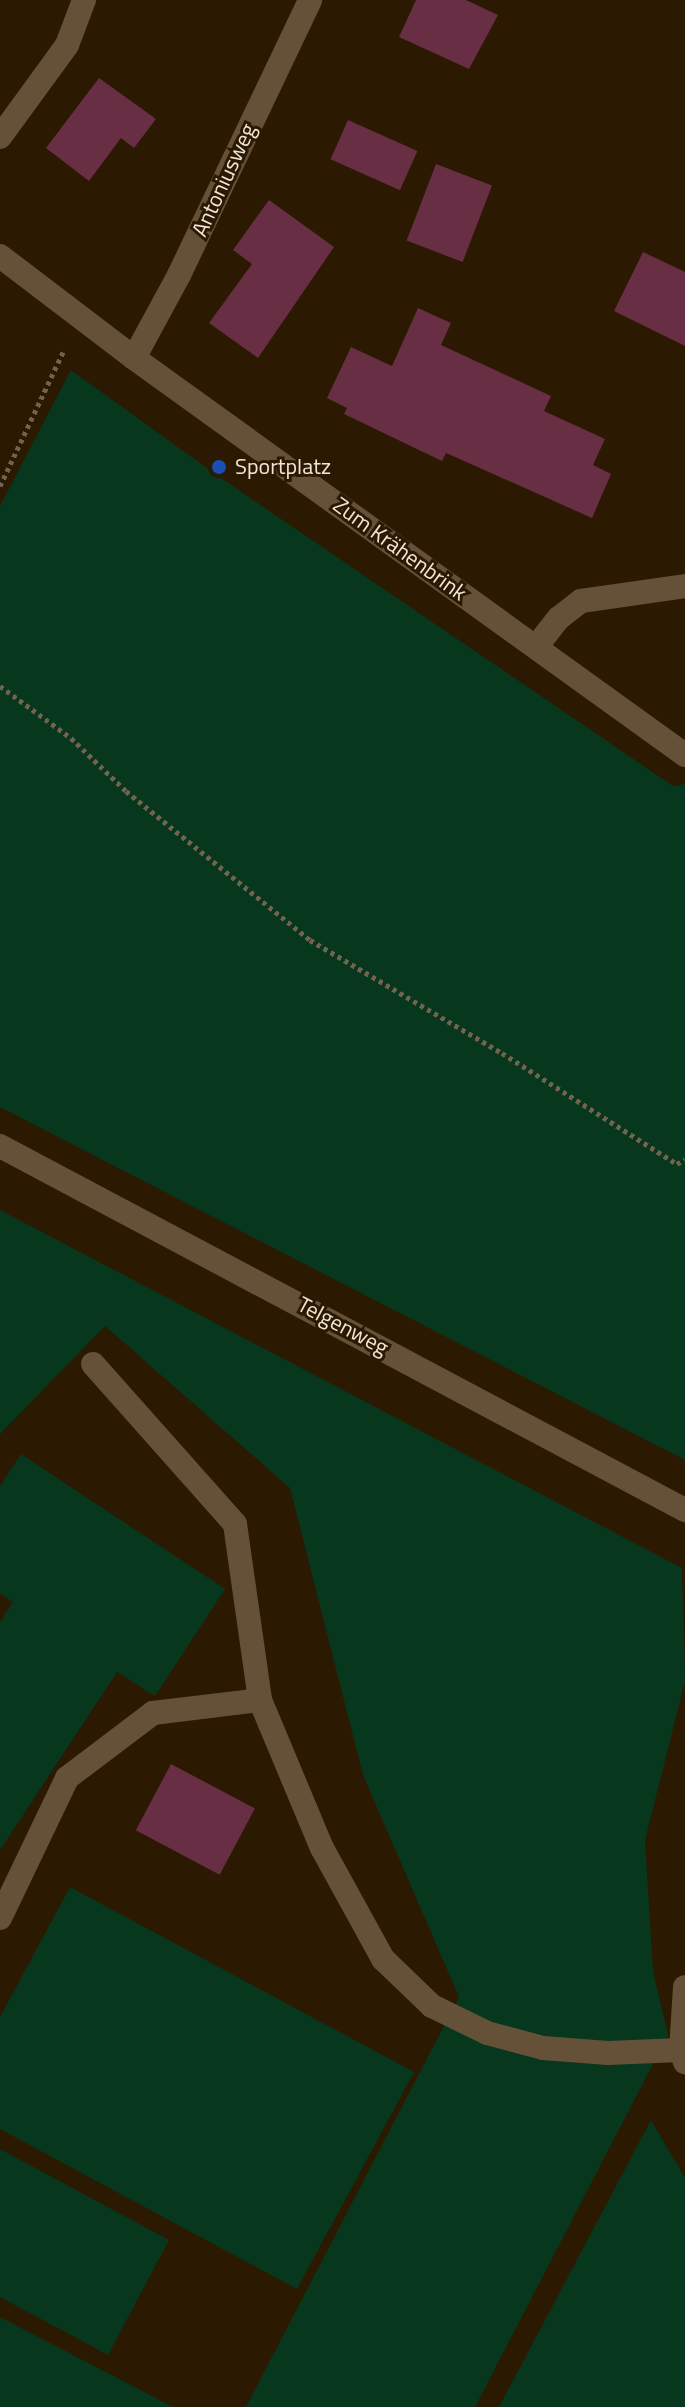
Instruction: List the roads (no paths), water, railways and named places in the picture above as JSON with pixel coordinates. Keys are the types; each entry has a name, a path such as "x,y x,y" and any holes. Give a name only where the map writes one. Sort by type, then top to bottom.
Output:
{"street":[{"path":"0,137 67,45 84,0"},
{"name":"Antoniusweg","path":"134,358 179,275 310,0"},
{"name":"Zum Krähenbrink","path":"0,256 134,358 685,755"},
{"path":"536,647 559,618 581,601 685,586"},
{"name":"Telgenweg","path":"0,1146 685,1510"},
{"path":"93,1364 235,1524 260,1700 322,1848 383,1959 432,2006 487,2033 543,2048 683,2056 685,1987"},
{"path":"0,1918 67,1778 153,1713 260,1700"}],"place":[{"name":"Sportplatz","path":"219,467"}]}
